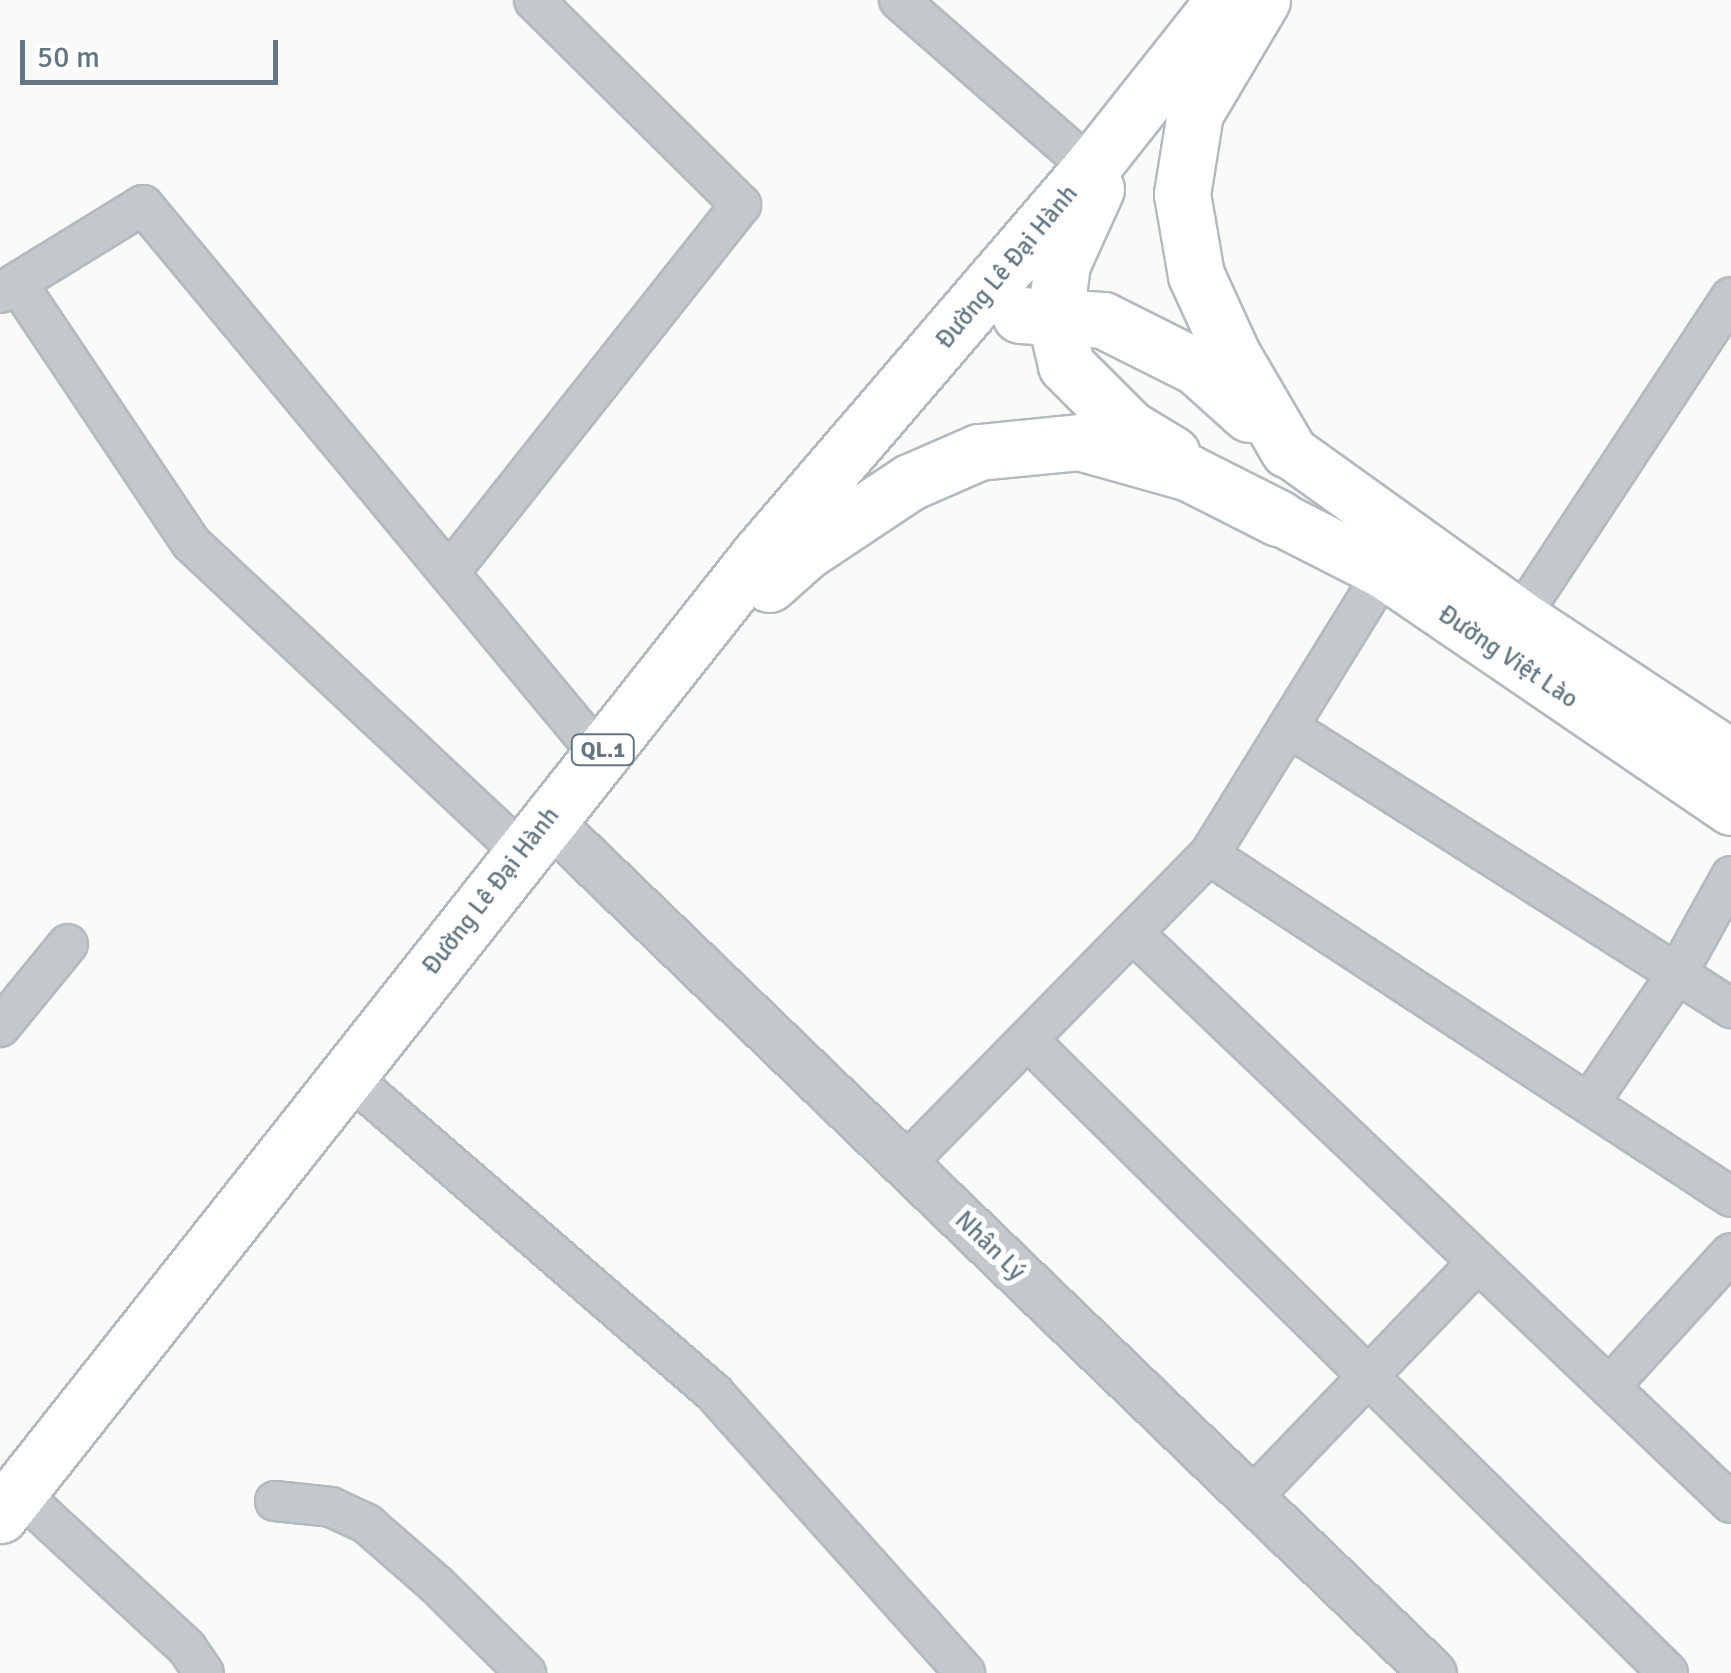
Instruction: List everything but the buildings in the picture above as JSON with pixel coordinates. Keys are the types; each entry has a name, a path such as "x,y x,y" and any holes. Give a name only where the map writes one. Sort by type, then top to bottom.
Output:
{"main road":[{"name":"Đường Lê Đại Hành","path":"6,1495 347,1075 759,555 1091,168 1224,0"},
{"path":"1262,0 1194,113 1182,194 1196,275 1232,354 1288,450"},
{"path":"1171,68 1093,194 1062,264 1055,316 1066,364 1129,428 1278,518"},
{"path":"883,414 970,337 1023,314 1103,320 1197,367 1288,450"},
{"path":"648,693 806,551 910,482 979,452 1078,442 1189,473 1278,518"},
{"name":"Đường Việt Lào","path":"1288,450 1520,616 1731,756"},
{"name":"Đường Việt Lào","path":"1278,518 1384,572 1731,810"}],"street":[{"path":"449,573 741,206 534,0"},
{"path":"899,0 1091,168"},
{"path":"535,836 191,543 9,288 143,205 600,754"},
{"path":"1520,616 1731,296"},
{"path":"905,1164 1209,855 1384,572"},
{"path":"1288,728 1731,1008"},
{"name":"Nhân Lý","path":"535,836 905,1164 1432,1673"},
{"path":"1209,855 1731,1197"},
{"path":"1589,1103 1677,974 1731,876"},
{"path":"1133,932 1731,1503"},
{"path":"0,1028 68,944"},
{"path":"1028,1040 1668,1673"},
{"path":"347,1075 714,1393 966,1673"},
{"path":"1610,1387 1731,1253"},
{"path":"1251,1498 1478,1262"},
{"path":"6,1495 187,1648 204,1673"},
{"path":"275,1500 331,1507 367,1524 438,1586 526,1673"}]}
